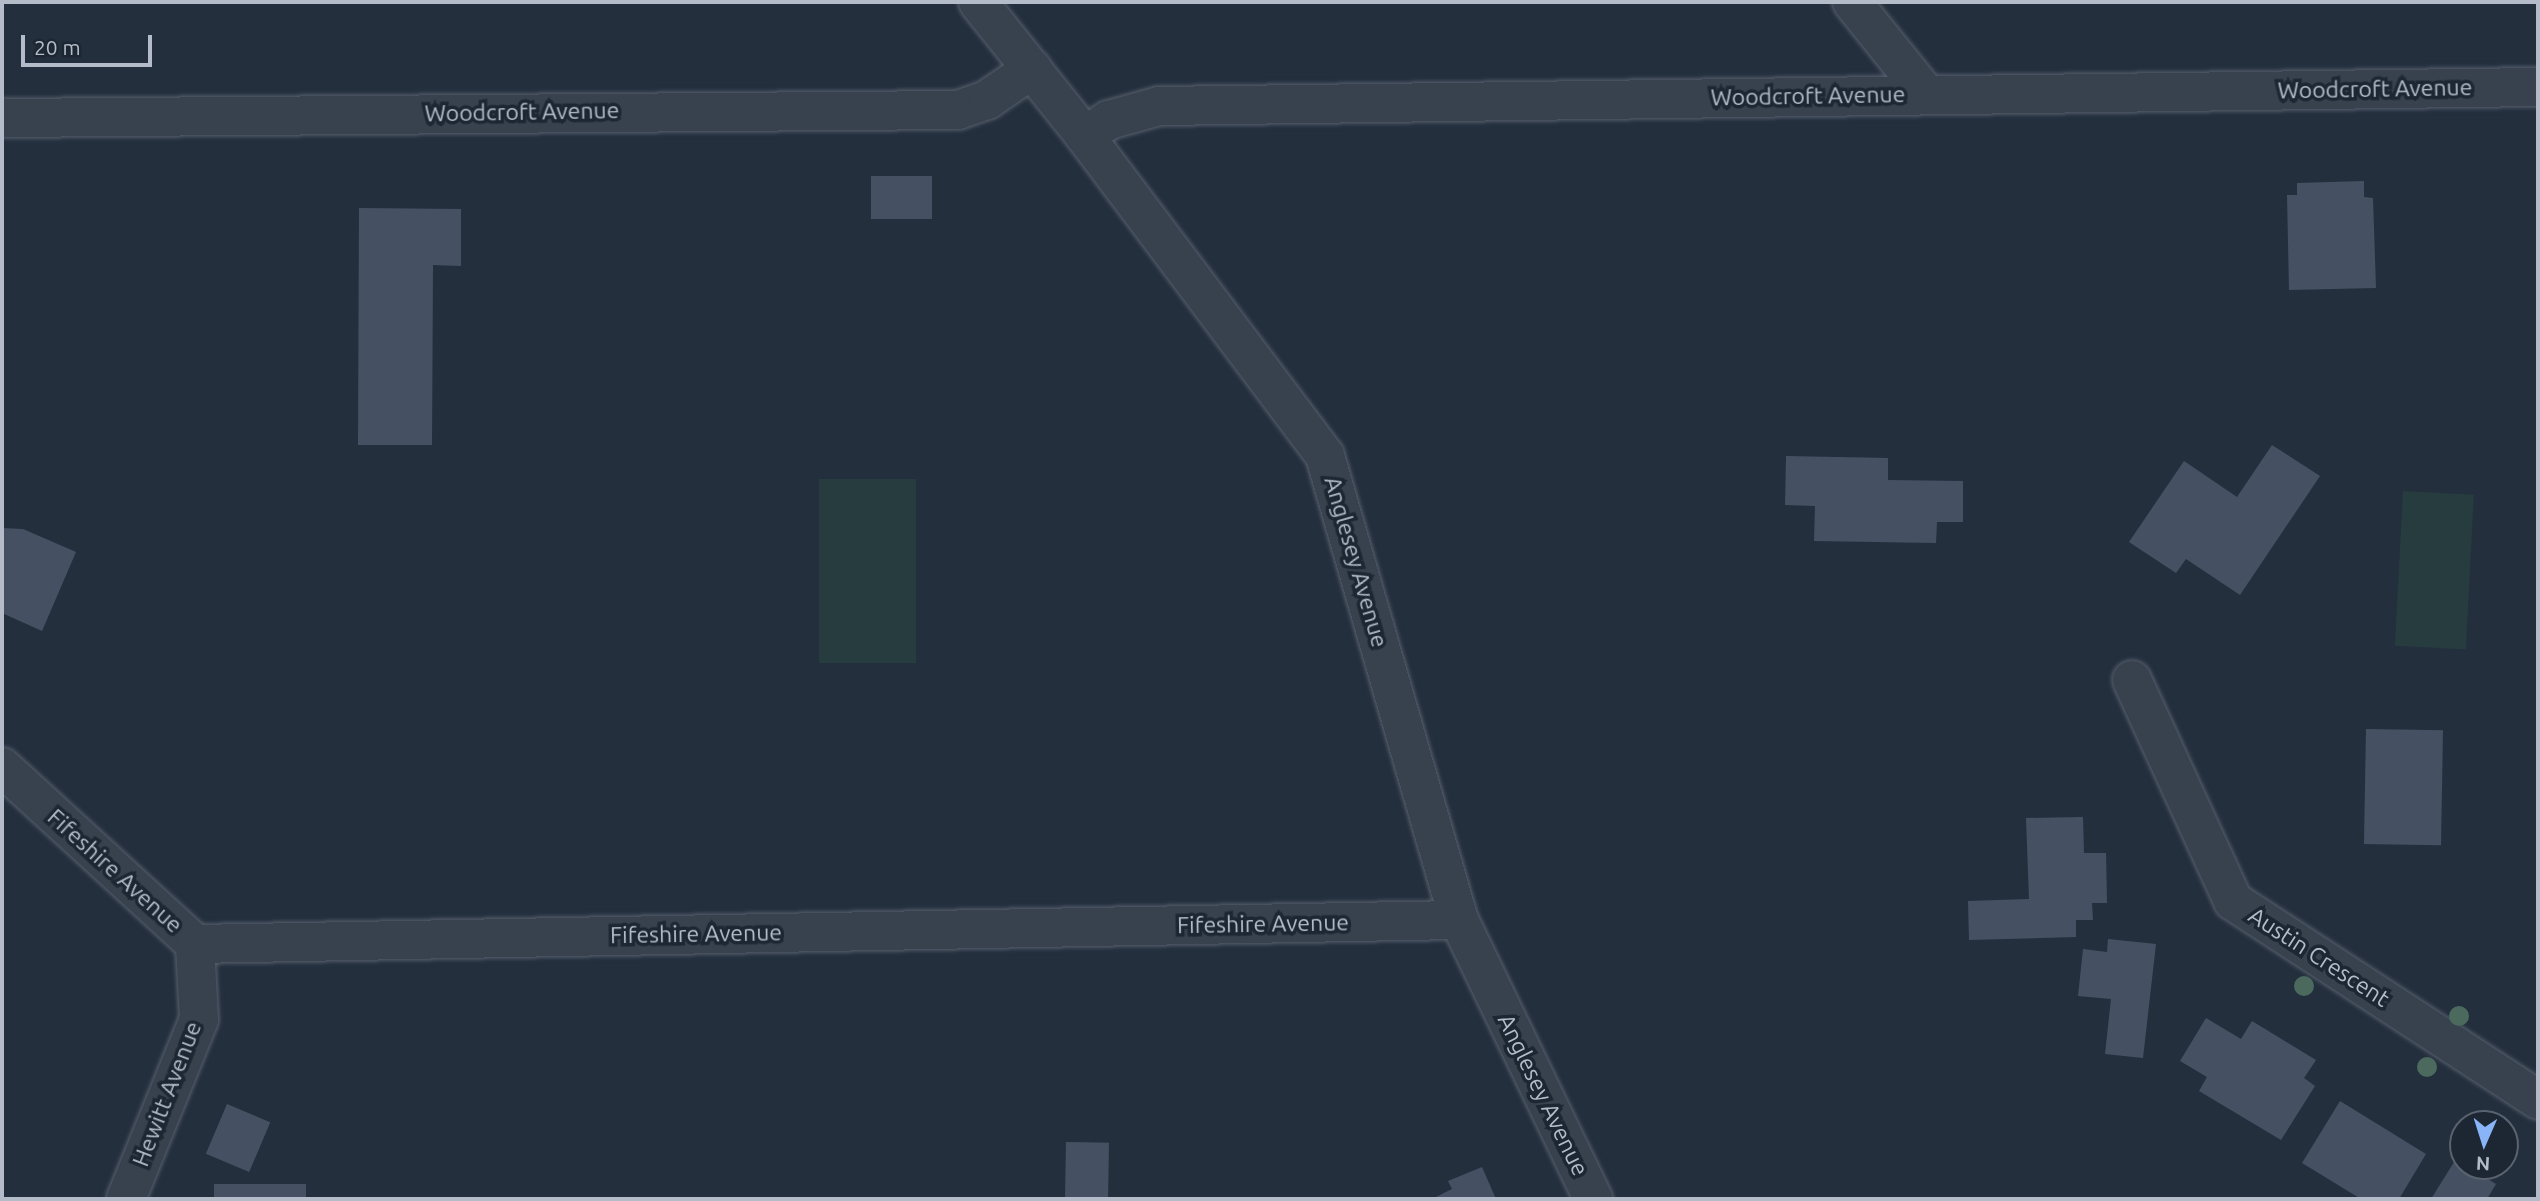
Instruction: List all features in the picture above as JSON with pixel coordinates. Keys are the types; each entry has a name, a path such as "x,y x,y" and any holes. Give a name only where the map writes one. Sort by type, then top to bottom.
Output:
{"street":[{"name":"Anglesey Avenue","path":"978,2 1085,136 1325,456 1459,920 1592,1199"},
{"path":"1852,2 1926,94"},
{"name":"Woodcroft Avenue","path":"2,118 958,110 987,100 1031,69"},
{"name":"Woodcroft Avenue","path":"1085,136 1109,120 1159,106 2538,87"},
{"name":"Austin Crescent","path":"2132,680 2234,901 2538,1100"},
{"name":"Fifeshire Avenue","path":"2,768 195,944 1459,920"},
{"name":"Hewitt Avenue","path":"126,1199 199,1019 195,944"}],"green space":[{"path":"819,479 916,479 916,663 819,663"},
{"path":"2403,491 2474,495 2466,650 2395,646"}],"building":[{"path":"871,176 932,176 932,219 871,219"},
{"path":"2364,181 2364,197 2373,198 2376,288 2289,290 2287,195 2297,195 2297,183"},
{"path":"359,208 461,209 461,266 433,265 432,445 358,445"},
{"path":"2272,445 2320,476 2240,595 2186,559 2176,573 2129,542 2184,461 2237,497"},
{"path":"1786,456 1888,458 1888,480 1963,481 1963,522 1937,522 1936,543 1814,541 1815,506 1785,505"},
{"path":"2,528 23,529 76,552 42,631 2,613"},
{"path":"2366,729 2443,730 2441,845 2364,844"},
{"path":"2083,817 2084,853 2106,853 2107,903 2092,903 2093,920 2076,920 2076,937 1969,940 1968,901 2029,899 2026,818"},
{"path":"2108,939 2156,944 2143,1058 2105,1054 2111,999 2078,996 2083,949 2107,952"},
{"path":"2206,1018 2241,1039 2252,1021 2316,1060 2304,1078 2315,1086 2281,1140 2199,1091 2207,1077 2180,1061"},
{"path":"2340,1101 2426,1154 2399,1199 2361,1199 2302,1163"},
{"path":"227,1104 270,1122 249,1172 206,1154"},
{"path":"1066,1142 1109,1143 1108,1199 1065,1199"},
{"path":"1482,1167 1496,1199 1432,1199 1452,1189 1448,1181"},
{"path":"2449,1170 2449,1180 2490,1180 2496,1184 2487,1199 2431,1199"},
{"path":"214,1184 306,1184 306,1199 214,1199"}]}
